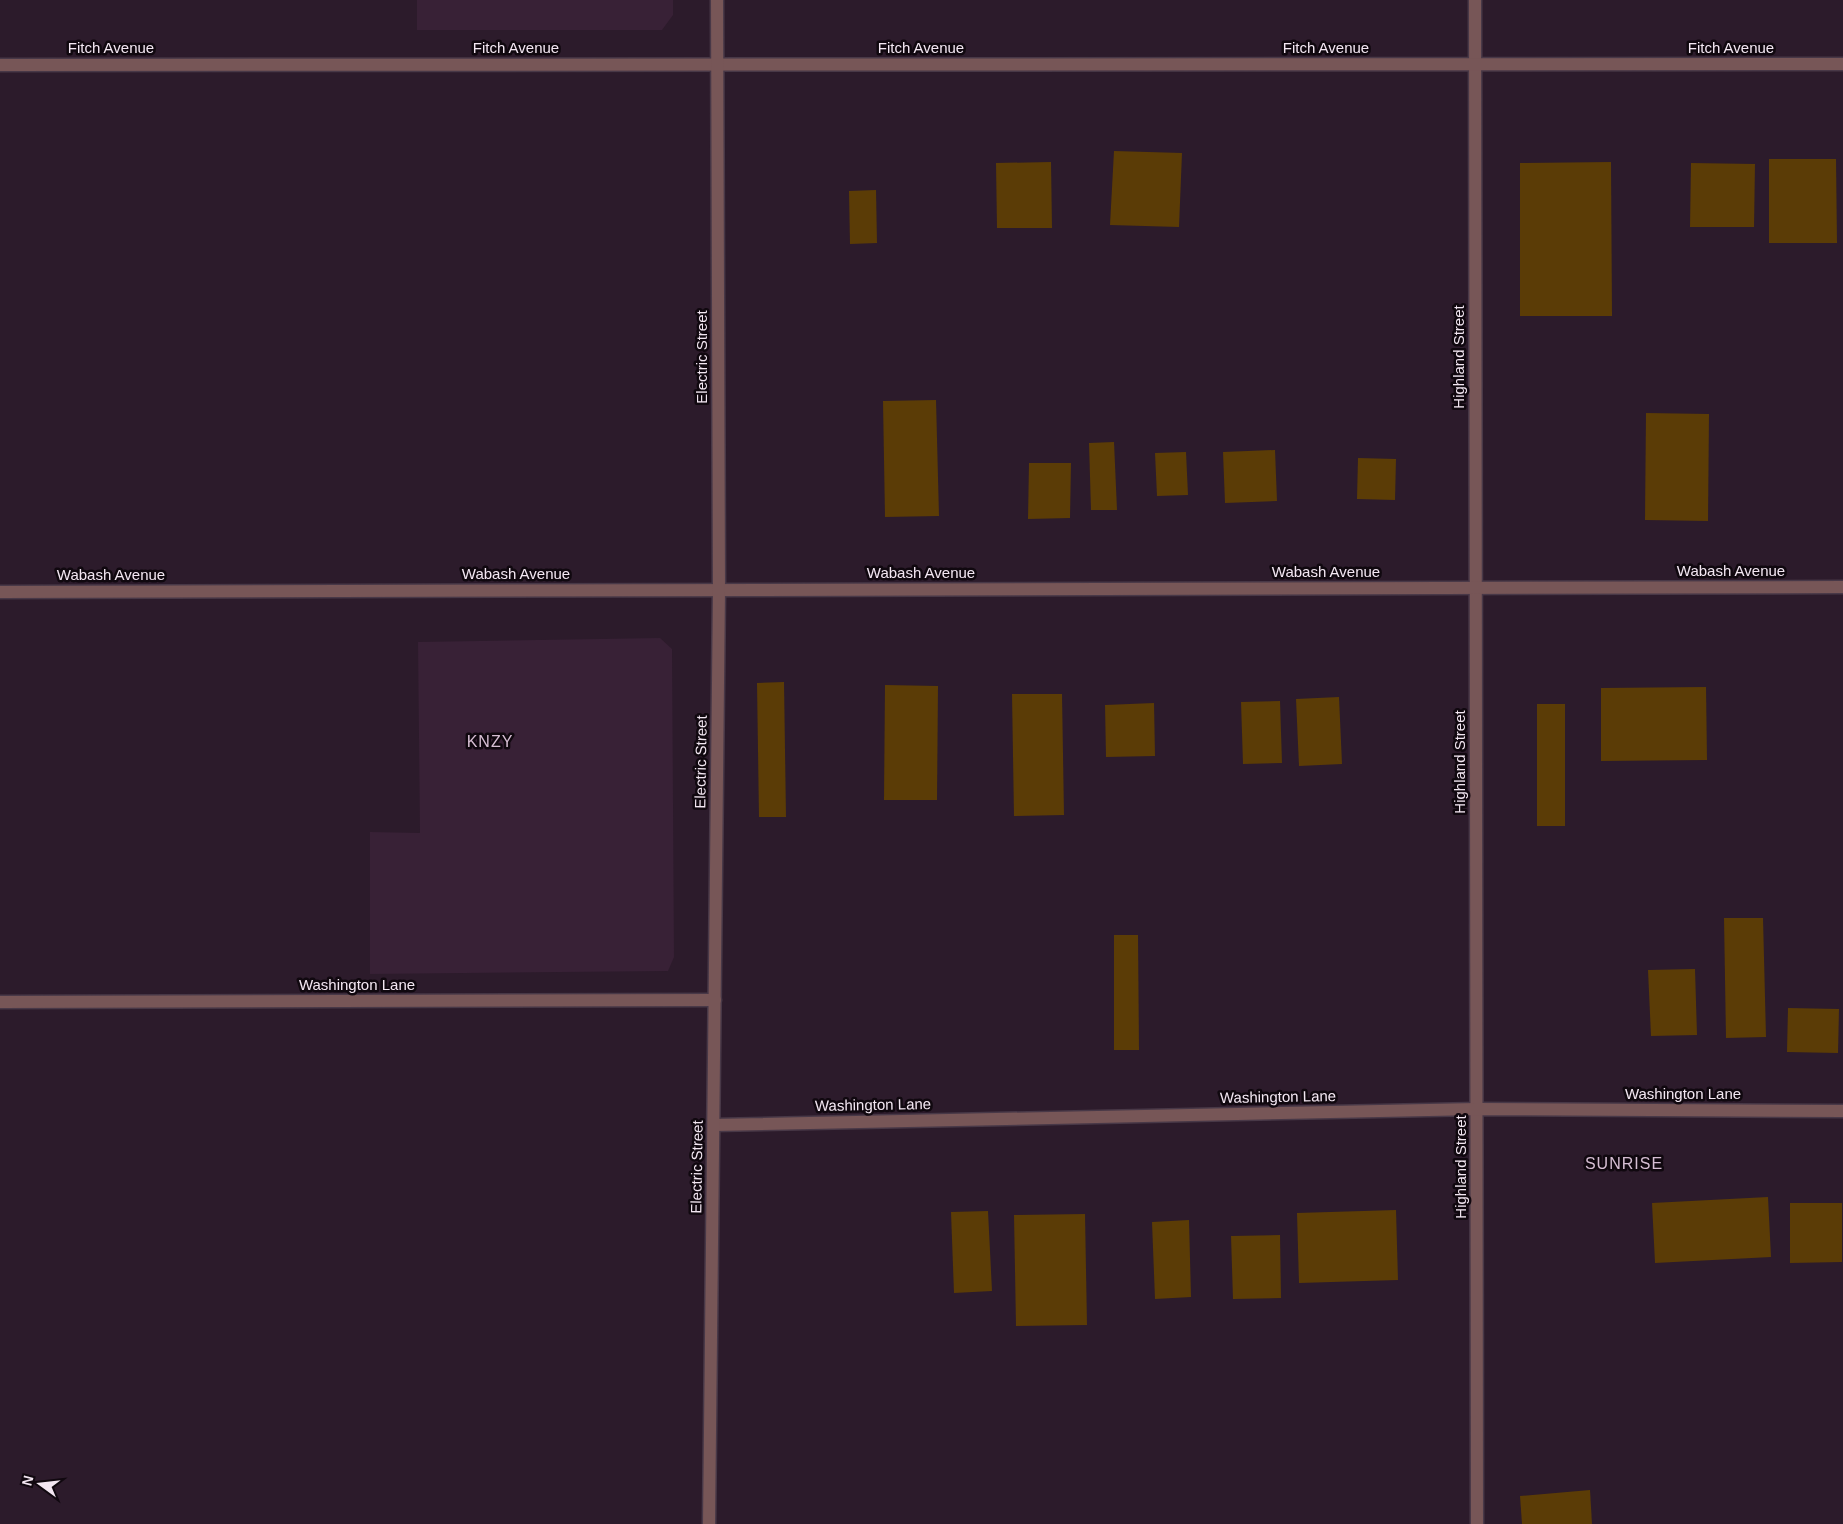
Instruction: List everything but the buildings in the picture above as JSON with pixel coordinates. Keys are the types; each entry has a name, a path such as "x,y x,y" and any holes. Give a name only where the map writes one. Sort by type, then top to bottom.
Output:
{"street":[{"name":"Electric Street","path":"710,1524 719,590 717,0"},
{"name":"Highland Street","path":"1475,0 1477,1524"},
{"name":"Fitch Avenue","path":"0,65 1843,64"},
{"name":"Wabash Avenue","path":"0,592 1843,588"},
{"name":"Washington Lane","path":"0,1002 715,1000"},
{"name":"Washington Lane","path":"714,1125 1477,1109 1843,1111"}],"shaded area":[{"path":"417,0 673,0 673,15 662,30 417,30"},
{"path":"660,638 672,649 674,957 668,971 370,974 370,832 420,833 418,642"}],"district":[{"name":"KNZY","path":"490,741"},
{"name":"SUNRISE","path":"1624,1163"}]}
